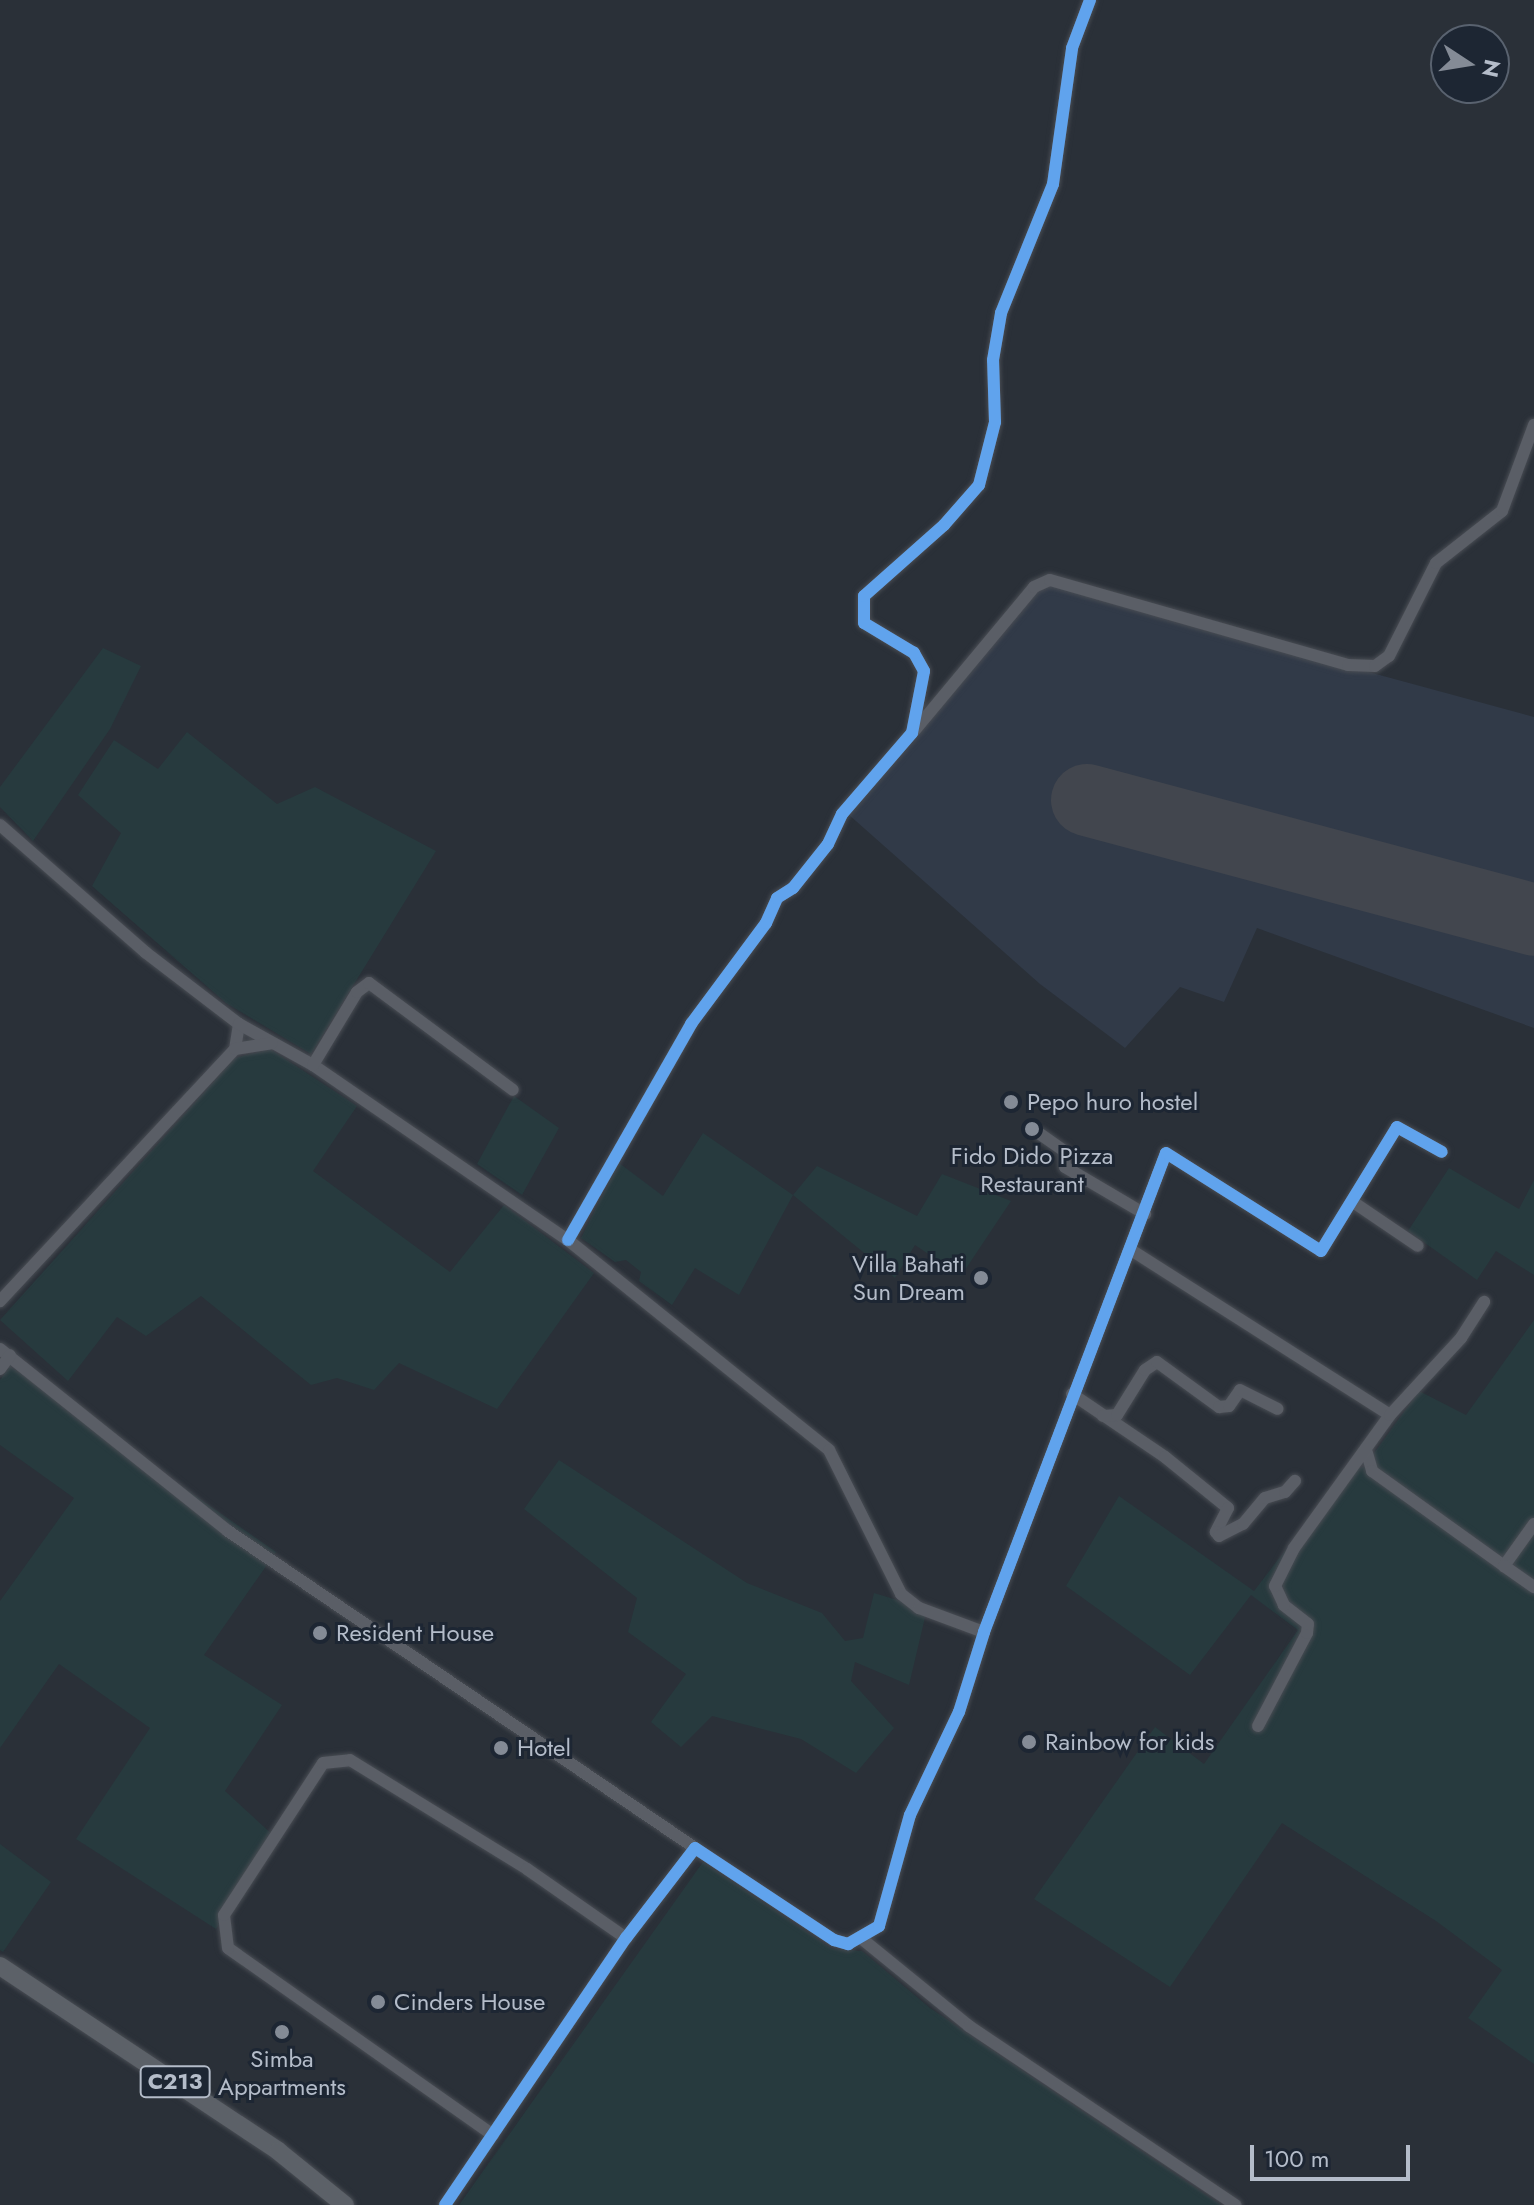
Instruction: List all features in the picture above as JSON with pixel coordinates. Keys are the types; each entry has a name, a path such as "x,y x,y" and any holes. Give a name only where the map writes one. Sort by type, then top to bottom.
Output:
{"main road":[{"name":"C213","path":"0,1966 278,2151 345,2205"}],"street":[{"path":"912,733 924,671 914,653 864,623 864,596 944,525 979,485 995,422 993,360 1001,313 1053,184 1072,48 1090,0"},
{"path":"568,1240 691,1024 766,923 777,898 793,888 828,844 842,814 1034,587 1050,580 1348,665 1375,666 1389,656 1436,563 1502,511 1534,425"},
{"path":"0,825 145,952 239,1024 313,1065 568,1240 829,1450 909,1602 984,1632"},
{"path":"313,1065 357,992 369,983 513,1090"},
{"path":"0,1301 235,1049 239,1024"},
{"path":"235,1049 272,1043"},
{"path":"0,1369 5,1352 228,1531 695,1848 834,1940 848,1944 862,1939 885,1914 910,1815 949,1737 984,1632 1072,1394 1131,1250 1166,1153 1318,1251 1325,1249 1397,1127 1442,1152"},
{"path":"1040,1134 1064,1151 1065,1167 1145,1214"},
{"path":"1353,1202 1418,1246"},
{"path":"1131,1250 1390,1415"},
{"path":"1258,1726 1307,1633 1308,1624 1284,1605 1275,1586 1294,1548 1367,1453 1390,1415 1461,1338 1484,1302"},
{"path":"1103,1416 1117,1415 1145,1370 1157,1362 1219,1407 1229,1406 1240,1390 1278,1409"},
{"path":"1072,1394 1177,1465 1228,1508 1216,1532 1219,1536 1243,1524 1265,1498 1285,1492 1295,1481"},
{"path":"1367,1453 1372,1471 1534,1587"},
{"path":"1504,1566 1534,1524"},
{"path":"493,2135 228,1948 224,1915 323,1763 350,1760 527,1869 626,1938"},
{"path":"445,2205 626,1938 695,1848"},
{"path":"862,1939 969,2026 1235,2205"}],"shaded area":[{"path":"1044,584 1534,717 1534,1028 1257,928 1224,1002 1180,987 1125,1048 1040,984 848,814"}],"green space":[{"path":"103,648 141,666 110,729 33,841 0,807 0,787"},
{"path":"187,732 277,804 315,787 436,851 311,1054 226,1003 92,886 121,833 78,795 114,740 158,769"},
{"path":"270,1049 357,1106 313,1171 450,1272 504,1205 594,1273 497,1409 399,1363 374,1390 337,1378 311,1385 201,1296 146,1336 117,1317 68,1381 0,1320 235,1058"},
{"path":"514,1096 559,1128 522,1195 477,1164"},
{"path":"703,1133 793,1195 739,1295 695,1268 672,1305 639,1281 641,1272 626,1260 615,1262 581,1238 619,1163 663,1196"},
{"path":"817,1166 917,1216 942,1174 1011,1201 961,1276 915,1245 895,1278 793,1195"},
{"path":"1449,1168 1519,1209 1534,1180 1534,1275 1496,1251 1477,1280 1408,1231"},
{"path":"1534,1320 1534,2064 1468,2018 1502,1970 1436,1921 1282,1823 1170,1987 1034,1899 1155,1727 1204,1764 1298,1630 1251,1595 1190,1675 1066,1586 1119,1496 1254,1591 1349,1467 1364,1467 1419,1391 1466,1415"},
{"path":"10,1366 276,1552 204,1655 282,1705 225,1791 275,1837 216,1929 76,1839 150,1728 59,1664 0,1748 0,1601 74,1498 0,1445 0,1380"},
{"path":"559,1460 747,1583 822,1613 845,1641 863,1638 874,1593 927,1609 909,1685 855,1662 851,1681 894,1728 856,1773 801,1739 712,1716 681,1747 651,1722 686,1674 628,1632 637,1598 524,1509"},
{"path":"0,1844 51,1882 3,1952 0,1950"},
{"path":"703,1862 832,1949 862,1951 930,2008 1221,2205 459,2205"}],"runway":[{"path":"1087,800 1534,920"}],"cycle path":[{"path":"568,1240 691,1024 766,923 777,898 793,888 828,844 842,814 912,733 924,671 914,653 864,623 864,596 944,525 979,485 995,422 993,360 1001,313 1053,184 1072,48 1090,0"},
{"path":"445,2205 626,1938 695,1848 834,1940 848,1944 879,1926 910,1815 959,1712 984,1632 1166,1153 1321,1251 1397,1127 1442,1152"}],"place":[{"name":"Pepo huro hostel","path":"1011,1102"},
{"name":"Fido Dido Pizza Restaurant","path":"1032,1129"},
{"name":"Villa Bahati Sun Dream","path":"981,1278"},
{"name":"Resident House","path":"320,1633"},
{"name":"Rainbow for kids","path":"1029,1742"},
{"name":"Hotel","path":"501,1748"},
{"name":"Cinders House","path":"378,2002"},
{"name":"Simba Appartments","path":"282,2032"}]}
